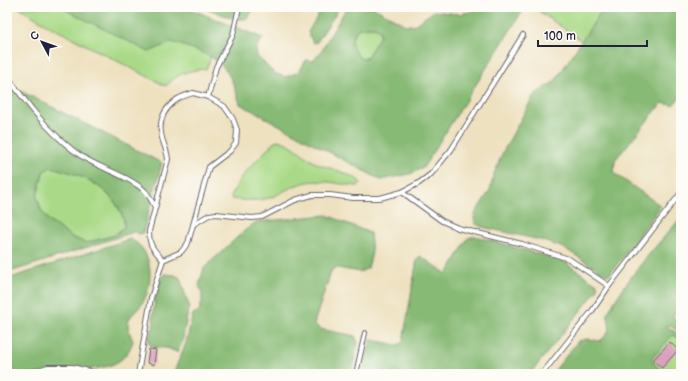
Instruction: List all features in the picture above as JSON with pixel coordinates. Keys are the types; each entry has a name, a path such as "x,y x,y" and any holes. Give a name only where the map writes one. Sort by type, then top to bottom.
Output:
{"lane":[{"path":"208,97 216,67 233,34 239,7"},
{"path":"194,224 209,215 216,214 252,218 262,217 296,200 312,195 330,195 367,199 380,198 402,192 419,183 431,174 451,150 523,35"},
{"path":"7,76 31,109 49,130 74,152 94,165 131,181 146,192 155,207"},
{"path":"138,374 151,298 163,260 181,252 185,248 194,224 209,166 230,151 236,143 237,130 233,119 224,106 208,97 193,93 176,100 166,111 161,121 160,129 168,152 168,159 149,231 149,242 163,260"},
{"path":"402,192 442,220 458,228 522,244 569,259 609,286"},
{"path":"542,374 592,311 609,286 680,194"},
{"path":"356,374 365,333"},
{"path":"26,374 48,368 72,367 101,374"}],"green space":[{"path":"18,7 75,7 163,38 215,48 206,69 184,73 175,78 166,86 51,27"},
{"path":"63,7 185,7 263,38 256,48 257,56 274,73 285,77 299,72 306,60 313,61 320,53 347,7 374,7 406,25 414,25 434,11 459,14 470,12 476,7 525,7 423,168 410,174 381,180 240,104 230,77 217,61 209,56 172,42 149,52 66,10","holes":["373,27 379,31 380,36 367,57 363,59 360,58 353,47 353,36 359,28"]},
{"path":"203,7 255,7 247,19 234,19"},
{"path":"323,7 340,7 317,42 313,43 308,32"},
{"path":"533,7 604,7 582,41"},
{"path":"604,7 681,7 681,96 673,105 662,103 615,160 614,173 661,206 610,274 607,275 564,248 540,240 482,227 476,224 474,219 475,214 490,190 494,174 503,152 534,95 555,81"},
{"path":"373,27 380,32 380,36 367,57 363,59 360,58 353,47 353,36 359,28"},
{"path":"7,84 162,163 143,233 138,234 137,231 7,273","holes":["51,167 80,176 98,186 105,192 118,207 124,219 124,227 115,235 85,243 70,236 49,221 41,210 37,197 43,172"]},
{"path":"276,140 287,143 316,163 347,174 361,183 358,186 316,181 294,186 268,198 252,200 232,199 231,195 243,175"},
{"path":"51,166 89,180 105,192 118,207 124,219 124,227 115,235 85,243 70,236 49,221 41,210 37,197 43,172"},
{"path":"327,215 370,233 372,253 368,268 360,272 338,268 332,269 314,323 320,329 355,336 358,343 351,374 173,374 186,343 193,314 199,311 202,302 202,293 199,285 204,268 256,222"},
{"path":"681,218 681,291 678,298 681,309 679,312 675,312 673,317 679,321 681,327 680,330 675,329 671,325 666,326 681,336 681,340 673,335 651,359 660,371 660,374 552,374 578,341 587,339 600,341 606,335 609,329 607,314 623,288 641,264"},
{"path":"475,236 563,261 597,284 598,289 530,374 362,374 371,340 398,345 403,342 417,259 420,256 447,274 468,238"},
{"path":"130,239 138,244 145,252 148,259 150,274 148,290 145,297 128,323 128,328 133,341 124,357 111,365 78,371 82,374 7,374 7,279"},
{"path":"164,274 175,275 180,278 189,306 182,343 177,352 167,348 152,346 148,341 154,325 153,316 156,294"},
{"path":"650,315 681,336 681,374 631,374"}],"building":[{"path":"670,342 678,350 662,368 653,360"},
{"path":"149,349 156,350 154,365 147,363"}]}
